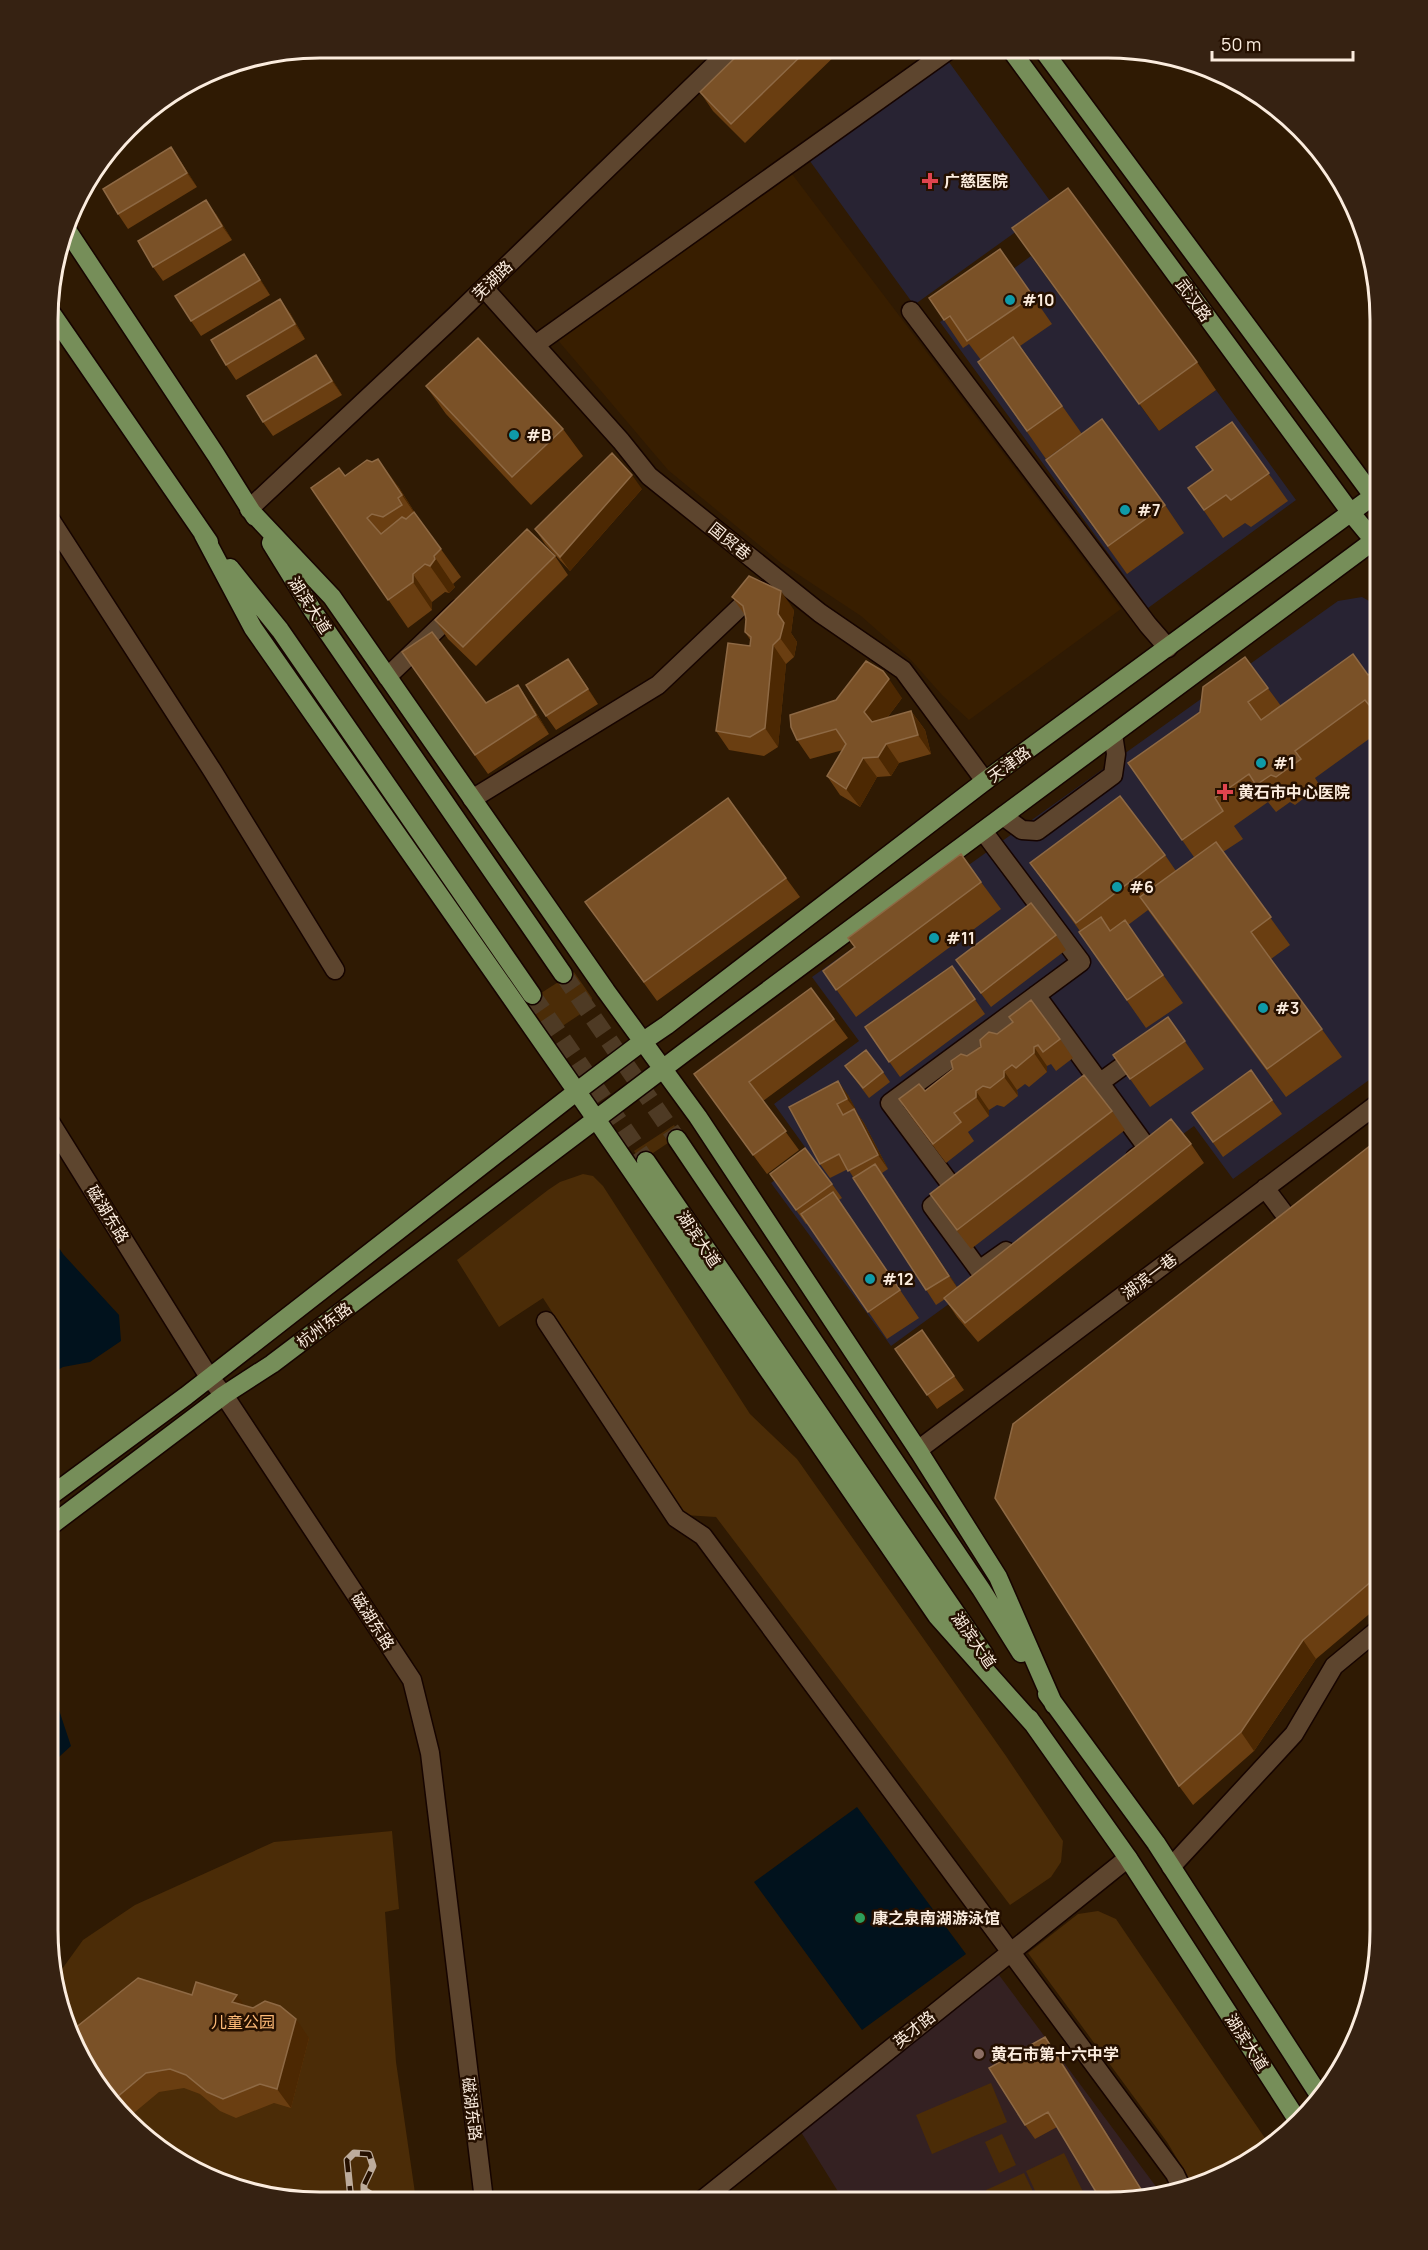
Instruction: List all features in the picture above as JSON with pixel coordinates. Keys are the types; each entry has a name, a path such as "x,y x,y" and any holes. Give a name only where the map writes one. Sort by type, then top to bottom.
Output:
{"main road":[{"name":"武汉路","path":"1017,58 1352,513 1370,532"},
{"name":"武汉路","path":"1049,58 1370,487"},
{"name":"湖滨大道","path":"72,237 210,445 313,611 563,974"},
{"path":"58,323 203,534 280,630 532,995"},
{"name":"天津路","path":"576,1092 985,781 1352,513 1370,503"},
{"path":"249,509 332,597 642,1042 698,1117 918,1450 998,1577 1054,1705"},
{"path":"203,534 253,628 596,1119 937,1616 1035,1726"},
{"path":"662,1070 1113,734 1370,547"},
{"name":"杭州东路","path":"58,1520 224,1395 272,1364 662,1070"},
{"name":"杭州东路","path":"58,1490 209,1377 576,1092"},
{"name":"湖滨大道","path":"676,1139 981,1589 1054,1705 1171,1867 1315,2089"},
{"name":"湖滨大道","path":"646,1161 952,1608 1128,1858 1294,2114"}],"street":[{"name":"芜湖路","path":"249,509 722,58"},
{"path":"535,345 938,58"},
{"name":"国贸巷","path":"483,288 535,345 622,452 820,613 903,670 985,781"},
{"path":"911,311 1148,625 1168,648"},
{"path":"58,531 193,740 335,970"},
{"path":"472,799 658,684 773,576"},
{"path":"387,677 473,595"},
{"path":"1003,816 1022,830 1037,831 1100,786 1113,775 1116,753 1113,734"},
{"path":"954,1189 890,1103 1081,962 983,831"},
{"path":"1036,995 1148,1149 1120,1169"},
{"path":"1063,1109 1138,1055"},
{"name":"湖滨一巷","path":"918,1450 1370,1109"},
{"name":"磁湖东路","path":"58,1134 209,1377 224,1395 412,1680 430,1753 483,2192"},
{"path":"972,1176 932,1206 979,1270 1017,1243"},
{"path":"1265,1188 1311,1250"},
{"path":"546,1321 676,1518 703,1536 1175,2174 1178,2182"},
{"path":"1171,1867 1294,1734 1334,1666 1370,1636"},
{"name":"英才路","path":"712,2192 1128,1858"}],"shaded area":[{"name":"广慈医院","path":"946,58 1053,205 914,305 807,157"},
{"path":"789,170 1121,609 969,720 942,695 911,660 861,616 781,563 668,470 556,338"},
{"path":"1031,256 1159,431 1216,390 1296,500 1148,608 940,322"},
{"name":"黄石市中心医院","path":"1362,597 1370,601 1370,1079 1233,1179 1194,1126 891,1346 771,1183 810,1154 774,1104 859,1041 812,977 1338,601"},
{"name":"黄石市第十六中学","path":"999,1975 1156,2186 1107,2192 838,2192 801,2132"}],"green space":[{"path":"574,972 592,998 591,1007 558,1029 545,1028 527,1002"},
{"path":"674,1125 680,1135 641,1161 634,1151"},
{"path":"583,1174 593,1176 603,1186 750,1414 797,1459 1063,1841 1061,1862 1051,1877 1010,1905 716,1517 684,1515 543,1298 499,1327 457,1260 548,1190 560,1182"},
{"name":"儿童公园","path":"392,1831 399,1909 385,1912 396,2062 415,2192 304,2191 253,2183 220,2172 175,2147 135,2115 103,2075 78,2030 67,1997 62,1969 83,1940 135,1905 274,1842"},
{"path":"1098,1911 1116,1919 1265,2138 1238,2156 1189,2179 1167,2142 1028,1953 1078,1914"},
{"path":"991,2083 1007,2122 932,2154 916,2115"},
{"path":"1002,2134 1016,2165 999,2173 985,2142"},
{"path":"1064,2153 1083,2192 1035,2192 1026,2171"},
{"path":"1024,2173 1033,2192 987,2192 986,2190"}],"water":[{"path":"58,1246 119,1315 121,1341 90,1362 58,1370"},
{"path":"58,1707 71,1746 58,1758"},
{"name":"康之泉南湖游泳馆","path":"857,1807 966,1954 862,2030 754,1882"}],"building":[{"path":"735,58 799,58 731,124 700,92"},
{"path":"171,147 187,173 118,214 103,189"},
{"path":"1068,188 1197,362 1139,404 1012,228"},
{"path":"206,200 222,226 153,267 138,241"},
{"path":"1000,249 1033,296 967,341 950,316 944,320 929,298"},
{"path":"244,254 260,280 191,321 175,296"},
{"path":"280,299 295,324 226,365 211,340"},
{"path":"1013,337 1062,406 1027,431 978,362"},
{"name":"#B","path":"478,338 563,429 512,477 426,386"},
{"path":"316,355 332,381 263,422 247,396"},
{"name":"#7","path":"1102,419 1165,505 1108,546 1046,460"},
{"path":"1232,422 1269,473 1231,500 1226,495 1204,510 1188,488 1213,470 1196,447"},
{"path":"612,453 632,475 560,557 535,529"},
{"path":"378,459 402,495 398,498 402,505 383,517 372,514 367,518 381,534 402,517 406,519 414,512 441,549 434,556 435,559 430,566 425,564 413,574 413,582 388,600 311,488 339,468 345,476 367,460 372,462"},
{"path":"527,529 555,556 463,647 435,620"},
{"path":"749,576 781,591 778,614 784,623 780,638 773,645 765,728 750,737 716,731 728,643 750,646 751,637 745,632 746,619 743,606 732,597"},
{"path":"432,632 486,703 518,685 536,715 475,755 402,652"},
{"path":"1353,654 1368,675 1370,674 1370,706 1365,700 1295,751 1301,759 1276,777 1271,775 1256,785 1249,774 1215,798 1223,811 1182,840 1128,763 1200,712 1203,687 1245,657 1268,688 1248,702 1261,720"},
{"path":"568,659 588,689 546,716 526,685"},
{"path":"866,661 883,671 889,679 864,712 872,722 911,711 918,735 886,744 878,757 863,758 846,789 827,776 846,744 836,729 797,740 791,727 790,715 836,700"},
{"path":"1120,796 1165,855 1076,923 1030,863"},
{"path":"728,798 786,878 644,982 585,902"},
{"name":"#3","path":"1216,842 1271,917 1251,932 1322,1029 1267,1069 1140,897"},
{"path":"961,854 981,882 836,990 823,971 855,947 848,938"},
{"path":"1031,903 1056,935 981,993 956,960"},
{"path":"1101,917 1110,931 1125,920 1163,975 1127,1000 1079,932"},
{"path":"952,966 975,999 889,1062 865,1027"},
{"path":"811,988 834,1019 749,1082 786,1131 753,1155 694,1074"},
{"path":"1031,1000 1060,1039 1043,1052 1038,1045 1034,1047 1034,1053 1016,1068 1012,1065 1004,1071 1004,1077 990,1088 983,1086 976,1091 976,1097 954,1113 961,1122 933,1144 899,1099 919,1084 925,1091 953,1069 951,1061 961,1054 967,1056 981,1047 980,1040 989,1032 997,1034 1013,1022 1009,1017"},
{"path":"1168,1017 1185,1041 1130,1079 1113,1055"},
{"path":"866,1050 883,1072 863,1088 845,1066"},
{"path":"1251,1070 1272,1100 1213,1142 1192,1113"},
{"path":"1084,1075 1112,1111 957,1230 930,1194"},
{"path":"838,1081 847,1099 837,1104 843,1115 854,1109 878,1155 848,1171 839,1154 820,1164 789,1107"},
{"path":"1171,1119 1191,1144 965,1323 944,1298"},
{"path":"1370,1146 1370,1583 1303,1640 1241,1732 1179,1786 995,1498 1013,1424"},
{"path":"805,1148 832,1184 796,1210 770,1174"},
{"path":"875,1164 949,1276 926,1290 853,1178"},
{"name":"#12","path":"833,1192 900,1290 868,1312 801,1214"},
{"path":"922,1330 954,1376 927,1395 895,1349"},
{"path":"138,1978 192,1995 196,1982 237,1995 232,2002 253,2008 265,2001 280,2006 296,2019 277,2089 260,2084 223,2099 207,2092 186,2075 170,2069 146,2073 119,2096 103,2075 77,2027"},
{"path":"1045,2037 1141,2189 1096,2192 1048,2112 1025,2125 989,2068"}],"tunnel":[{"path":"563,974 677,1139"},
{"path":"532,995 646,1161"}],"railway":[{"path":"350,2192 347,2160 354,2153 369,2154 373,2166 364,2185 364,2190 367,2192"}],"place":[{"name":"广慈医院","path":"930,181"},
{"name":"#10","path":"1010,300"},
{"name":"#B","path":"514,435"},
{"name":"#7","path":"1125,510"},
{"name":"#1","path":"1261,763"},
{"name":"黄石市中心医院","path":"1225,792"},
{"name":"#6","path":"1117,887"},
{"name":"#11","path":"934,938"},
{"name":"#3","path":"1263,1008"},
{"name":"#12","path":"870,1279"},
{"name":"康之泉南湖游泳馆","path":"860,1918"},
{"name":"黄石市第十六中学","path":"979,2054"}]}
